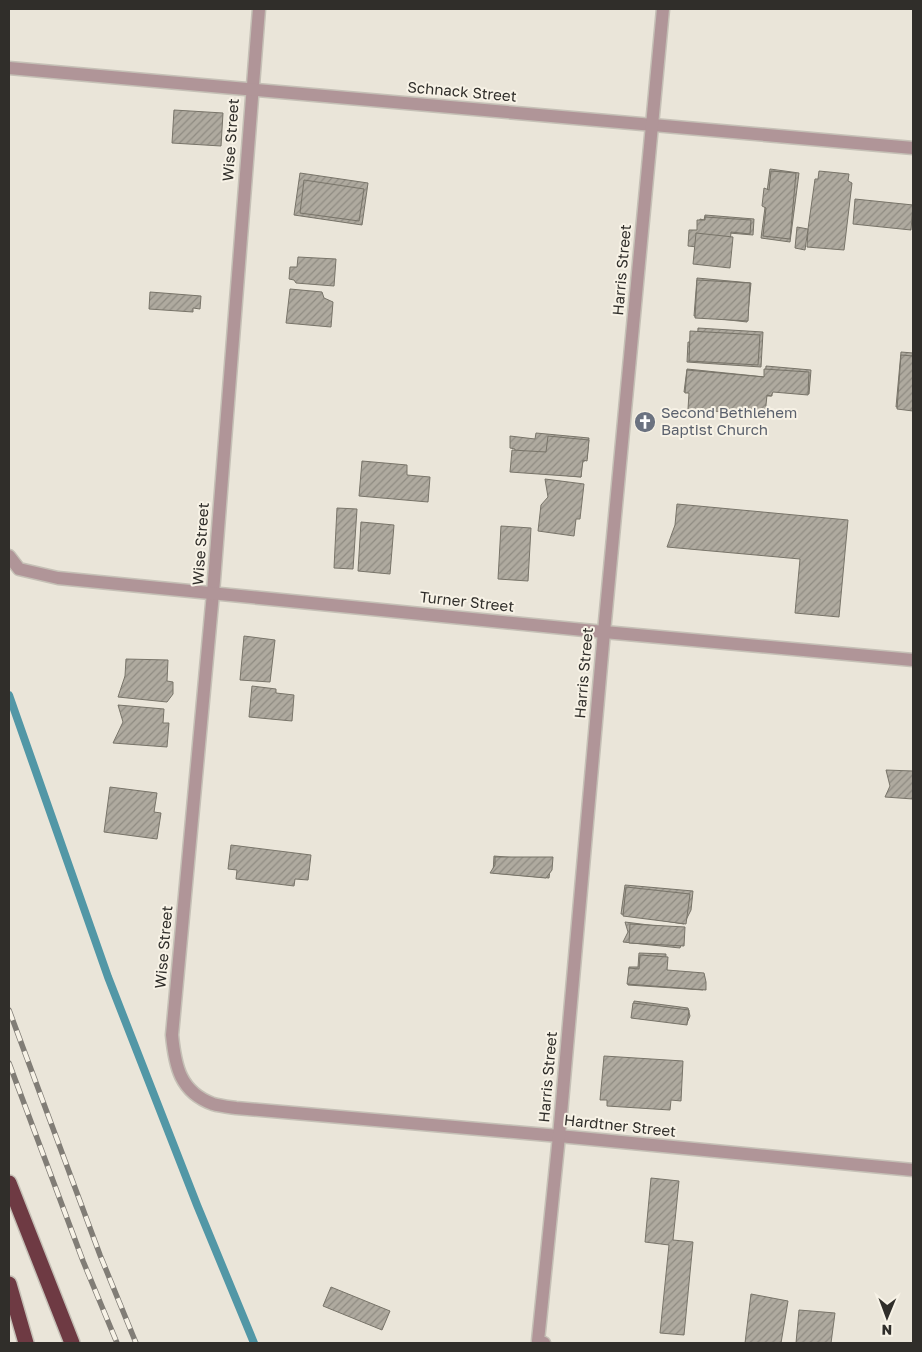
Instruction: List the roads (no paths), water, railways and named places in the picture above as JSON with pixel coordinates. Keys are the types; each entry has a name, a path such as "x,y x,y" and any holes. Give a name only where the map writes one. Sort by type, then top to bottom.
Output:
{"highway":[{"path":"9,1183 72,1343"},
{"path":"9,1284 26,1343"}],"street":[{"name":"Wise Street","path":"182,1080 174,1059 172,1035 213,593 259,9"},
{"name":"Harris Street","path":"541,1342 604,632 663,9"},
{"name":"Schnack Street","path":"9,68 913,148"},
{"name":"Turner Street","path":"9,556 19,569 58,578 604,632 913,660"},
{"name":"Hardtner Street","path":"182,1080 197,1095 213,1104 236,1108 559,1136 913,1170"}],"waterway":[{"path":"9,695 108,977 197,1205 254,1343"}],"railway":[{"path":"9,1010 100,1255 136,1343"},
{"path":"9,1063 83,1261 117,1343"}],"place":[{"name":"Second Bethlehem Baptist Church","path":"645,422"}]}
